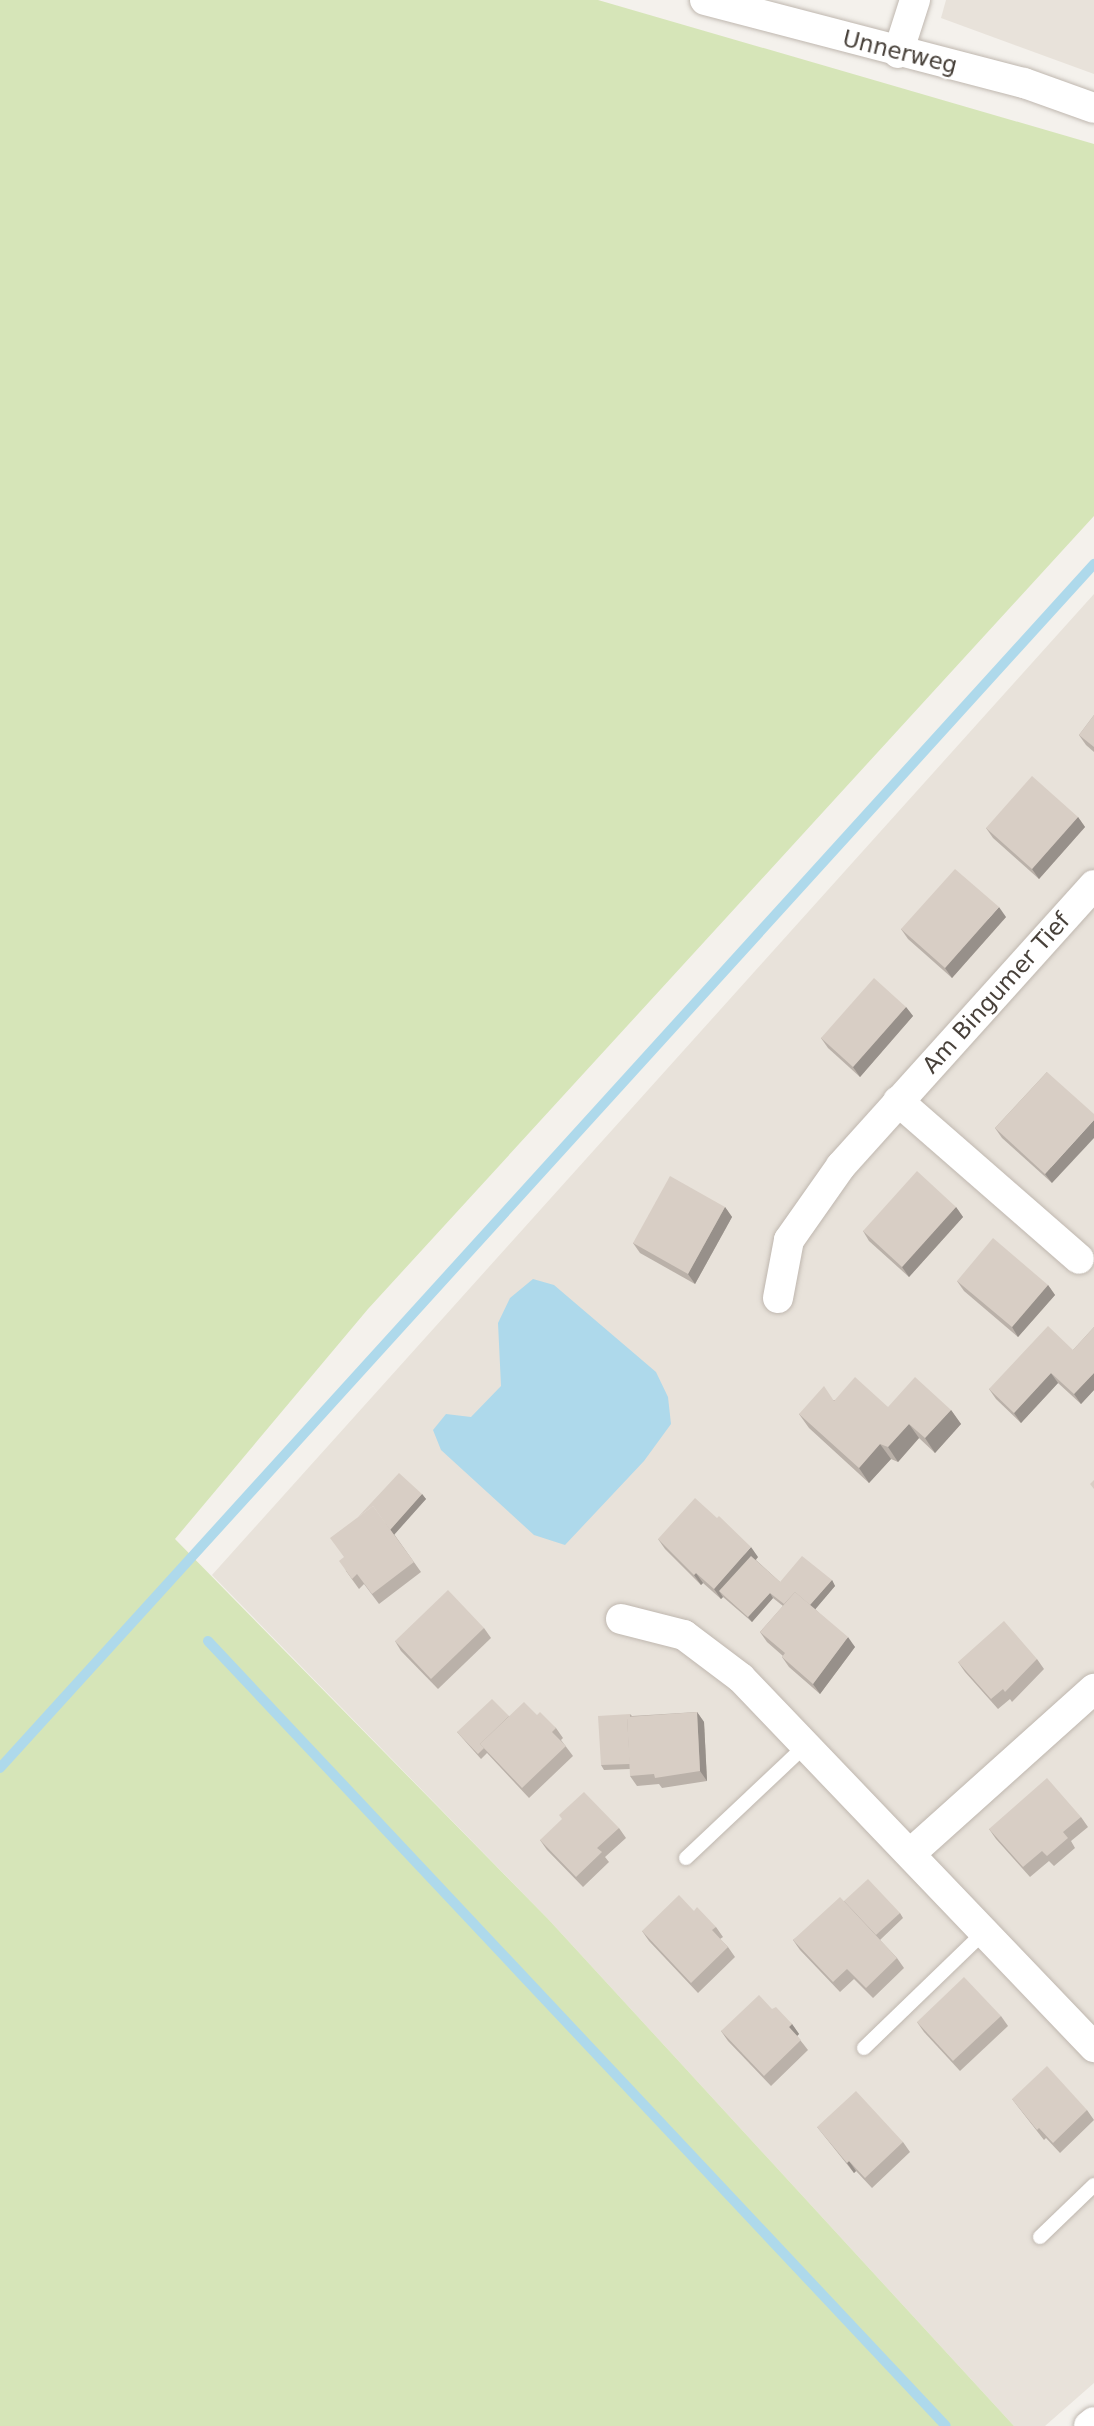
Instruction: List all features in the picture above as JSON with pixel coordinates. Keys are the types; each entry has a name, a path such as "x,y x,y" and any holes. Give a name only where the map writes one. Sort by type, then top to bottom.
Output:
{"street":[{"name":"Unnerweg","path":"705,0 898,53 1024,83 1094,108"},
{"path":"898,53 915,0"},
{"name":"Am Bingumer Tief","path":"778,1298 789,1240 841,1166 1094,885"},
{"path":"898,1101 1079,1259"},
{"path":"621,1619 684,1635 741,1678 1094,2047"},
{"path":"911,1853 1094,1689"},
{"path":"1089,2426 1094,2422"}],"lane":[{"path":"686,1858 807,1744"},
{"path":"864,2048 984,1932"},
{"path":"1040,2237 1094,2185"}],"shaded area":[{"path":"946,0 1094,0 1094,74 941,18"},
{"path":"1094,594 1094,2383 1045,2426 1014,2426 549,1920 212,1575"}],"green space":[{"path":"0,0 598,0 1094,144 1094,516 368,1309 175,1539 549,1920 1014,2426 0,2426"}],"water":[{"path":"533,1279 554,1285 656,1372 668,1397 671,1424 644,1461 565,1545 534,1535 441,1450 433,1430 446,1414 471,1417 501,1386 498,1323 510,1298"}],"building":[{"path":"1094,715 1094,747 1079,735"},
{"path":"1032,776 1078,817 1032,869 986,828"},
{"path":"955,869 999,907 945,968 901,929"},
{"path":"874,978 906,1007 853,1067 821,1038"},
{"path":"1047,1072 1094,1114 1094,1120 1045,1174 995,1128"},
{"path":"917,1171 956,1207 902,1267 863,1231"},
{"path":"670,1176 725,1207 688,1274 633,1243"},
{"path":"993,1238 1048,1285 1012,1327 957,1281"},
{"path":"1048,1326 1073,1350 1094,1327 1094,1373 1074,1394 1051,1373 1014,1413 989,1389"},
{"path":"855,1377 888,1407 915,1377 951,1410 925,1438 909,1424 888,1447 880,1444 859,1468 799,1414 824,1386 834,1401"},
{"path":"399,1473 422,1494 390,1530 373,1506 358,1517"},
{"path":"695,1498 717,1518 719,1516 751,1547 714,1589 696,1573 694,1575 658,1539"},
{"path":"373,1506 414,1562 372,1594 357,1574 352,1579 339,1561 344,1557 330,1538"},
{"path":"751,1556 780,1582 802,1556 832,1580 810,1605 795,1592 784,1604 770,1593 748,1617 719,1591"},
{"path":"448,1590 484,1628 431,1679 395,1641"},
{"path":"795,1592 848,1637 813,1684 782,1657 785,1653 760,1632"},
{"path":"1004,1621 1037,1659 1005,1692 1003,1689 991,1699 958,1662"},
{"path":"492,1699 509,1716 480,1744 484,1748 478,1754 457,1732"},
{"path":"524,1702 537,1715 540,1712 556,1728 552,1732 566,1746 522,1788 480,1744"},
{"path":"697,1712 700,1771 655,1778 654,1774 630,1776 627,1717"},
{"path":"630,1714 630,1717 627,1717 630,1764 601,1765 598,1716"},
{"path":"1047,1778 1081,1817 1063,1832 1068,1838 1047,1856 1042,1851 1023,1867 989,1829"},
{"path":"584,1792 619,1828 597,1848 602,1852 576,1877 540,1840 562,1819 559,1815"},
{"path":"868,1879 900,1913 876,1935 844,1901"},
{"path":"679,1895 694,1911 697,1907 716,1927 712,1930 728,1947 691,1983 642,1931"},
{"path":"840,1897 897,1958 866,1988 847,1969 833,1982 793,1940"},
{"path":"964,1977 1001,2016 953,2061 917,2022"},
{"path":"759,1995 772,2009 776,2007 792,2024 789,2027 801,2040 764,2076 721,2031"},
{"path":"1047,2066 1087,2110 1053,2143 1039,2128 1037,2130 1012,2099"},
{"path":"856,2091 903,2142 865,2178 849,2161 847,2163 817,2127"}],"waterway":[{"path":"0,1768 1094,564"},
{"path":"208,1641 946,2426"}]}
